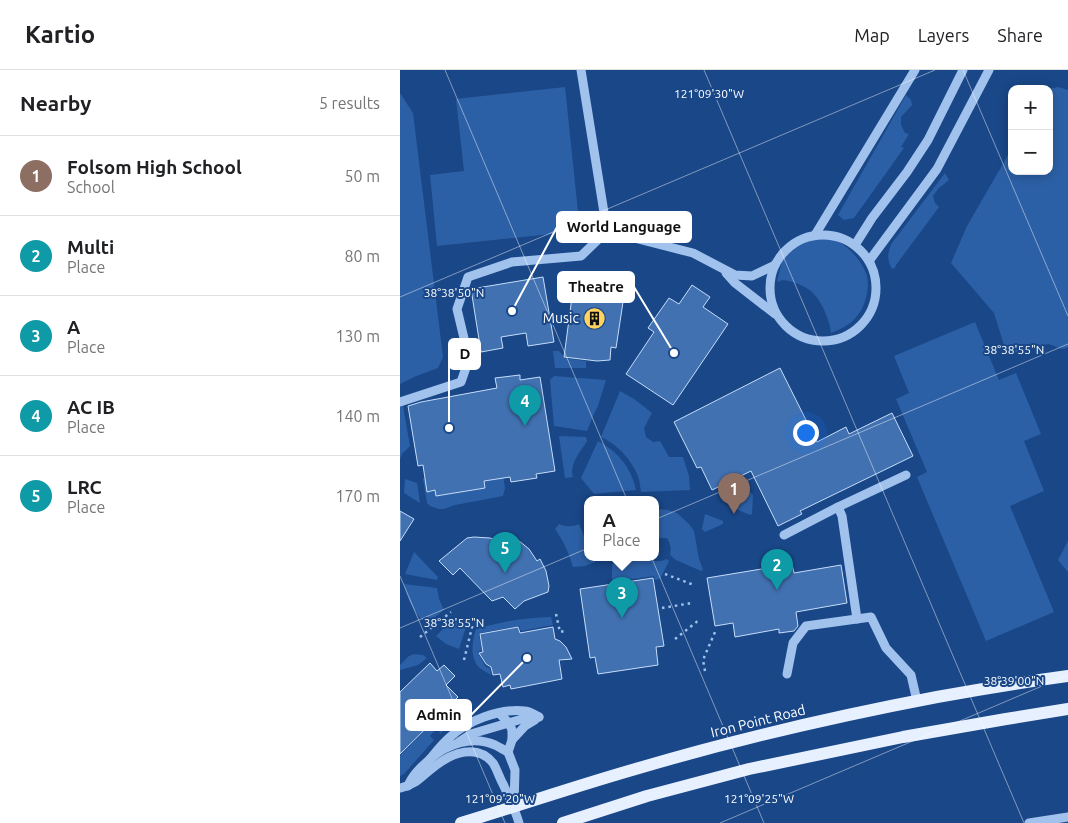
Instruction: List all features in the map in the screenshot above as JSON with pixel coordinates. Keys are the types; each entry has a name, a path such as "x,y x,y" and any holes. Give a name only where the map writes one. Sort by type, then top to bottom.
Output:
{"main road":[{"name":"Iron Point Road","path":"462,823 638,768 739,740 841,716 917,701 996,686 1068,676"},
{"path":"563,823 647,796 749,769 861,745 1006,718 1068,709"}],"street":[{"path":"581,70 607,231"},
{"path":"815,235 915,70"},
{"path":"855,245 928,140 963,70"},
{"path":"869,261 937,169 989,70"},
{"path":"607,231 693,253 735,275 752,276 775,265"},
{"path":"400,402 461,382 469,359 457,309 468,277 512,262 581,256 607,231"},
{"path":"720,267 734,282 777,316 790,330 799,336 818,341 828,341 847,336 863,324 873,308 876,290 874,270 863,252 846,240 826,235 815,235 805,238 792,245 780,256 771,275 770,290 777,316"},
{"path":"784,535 906,475"},
{"path":"838,507 842,516 856,619"},
{"path":"787,674 793,643 806,626 872,617 886,648 911,675 917,701"},
{"path":"430,759 449,737 466,725 481,718 507,710 527,711 539,717"},
{"path":"499,712 509,723 512,730 512,740 508,752"},
{"path":"404,787 430,759 443,749 471,734 522,719 539,717"},
{"path":"512,740 525,726 539,717"},
{"path":"458,742 473,741 494,744 508,752 515,770 514,807"},
{"path":"404,787 416,782 449,756 457,753 480,752 494,764 514,807 519,823"},
{"path":"1029,823 1068,817"}],"path":[{"path":"666,574 694,585"},
{"path":"662,608 692,603"},
{"path":"420,637 451,612"},
{"path":"556,614 560,632 565,631"},
{"path":"675,639 699,620"},
{"path":"464,660 473,623"},
{"path":"706,671 703,660 715,632"}],"shaded area":[{"path":"565,87 580,231 437,246 430,175 464,171 456,99"},
{"path":"1058,87 1068,90 1068,347 1061,349 1048,344 1007,355 994,313 951,263 967,226 1008,155 1008,175 1053,175 1053,88"},
{"path":"400,93 413,113 443,357 438,368 400,384"},
{"path":"906,95 911,100 912,105 901,117 901,125 905,133 909,134 901,147 904,148 854,218 844,220 838,215"},
{"path":"945,173 949,180 933,196 935,203 939,207 895,268 892,269 888,256 892,243"},
{"path":"810,240 837,241 851,251 862,266 868,281 866,298 860,312 848,324 831,333 825,312 813,293 805,287 792,282 784,280 777,282 782,261 791,249"},
{"path":"975,322 999,380 1016,373 1041,434 1024,441 1044,491 1010,506 1054,612 986,641 917,477 927,472 896,399 909,393 894,356"},
{"path":"553,351 559,351 565,358 586,361 586,368 555,368"},
{"path":"554,376 606,380 598,406 587,431 554,426 550,380"},
{"path":"620,391 652,413 644,428 646,437 653,442 660,441 669,457 683,457 689,476 690,490 641,492 638,476 627,458 618,448 601,437"},
{"path":"403,406 410,446 400,459 400,407"},
{"path":"559,436 586,437 587,441 574,463 573,477 565,478"},
{"path":"598,441 612,450 623,461 631,474 636,490 594,494 581,478"},
{"path":"502,468 505,488 503,496 455,505 444,509 430,506 427,503 423,479 425,477 427,492 435,490 437,496 485,488 484,481 492,480"},
{"path":"405,479 417,483 420,503 404,493"},
{"path":"750,492 753,495 752,514 750,515 729,506 730,502"},
{"path":"659,509 677,513 689,524 694,531 703,570 701,571 676,560 670,555 671,550 667,538 659,538"},
{"path":"705,514 723,521 723,524 705,532 702,529"},
{"path":"559,524 574,526 579,524 584,536 584,561 595,562 585,566 573,567 566,548 555,529"},
{"path":"1068,541 1068,572 1058,560"},
{"path":"414,552 438,577 437,580 405,574"},
{"path":"667,559 669,561 660,579 655,580 654,576 612,582 612,565 616,561 661,561"},
{"path":"404,584 437,588 444,610 426,624 412,606"},
{"path":"551,617 553,625 521,631 519,626 480,633 482,650 478,652 485,666 490,669 491,675 477,665 473,656 473,639 476,629 513,620"},
{"path":"453,619 466,627 459,649 446,644 436,636"},
{"path":"414,654 423,655 427,658 418,665 400,670 400,665 409,656"},
{"path":"458,699 462,701 430,736 434,740 404,774 400,776 400,755"},
{"path":"467,703 471,704 471,712 454,721 440,734 464,704 466,705"}],"building":[{"path":"543,277 554,342 528,346 526,333 501,337 503,348 481,352 471,289"},
{"name":"Music","path":"574,282 625,289 616,348 611,347 610,360 597,361 564,357"},
{"path":"692,285 710,297 703,307 728,324 673,405 626,374 654,332 648,328 669,298 679,304"},
{"path":"780,368 817,442 846,427 849,434 892,413 913,456 800,511 802,514 778,526 751,471 712,490 701,467 697,468 674,422"},
{"path":"520,375 520,380 540,377 555,471 536,474 537,478 511,482 510,477 484,481 485,488 436,496 435,490 427,492 423,465 418,466 408,406 497,388 495,378"},
{"path":"400,511 414,519 400,541"},
{"path":"506,533 513,536 529,549 537,561 540,559 546,571 549,586 548,592 524,601 515,609 503,597 492,601 460,568 453,575 439,561 467,538 490,538 503,542"},
{"path":"792,564 794,573 841,565 847,603 796,612 798,626 794,631 779,633 779,629 735,637 733,623 715,626 707,578"},
{"path":"653,578 664,646 656,647 658,665 598,674 595,657 590,658 580,589"},
{"path":"518,627 520,633 553,627 555,639 566,647 572,659 559,660 562,679 511,689 510,685 503,687 500,674 493,675 491,667 486,664 479,653 483,652 480,634"},
{"path":"430,663 437,671 444,665 455,676 446,685 458,697 400,754 400,692"}],"place":[{"name":"World Language","path":"512,311"},
{"name":"Music","path":"595,318"},
{"name":"Theatre","path":"674,353"},
{"name":"AC IB","path":"525,426"},
{"name":"D","path":"449,428"},
{"name":"Folsom High School","path":"734,514"},
{"name":"LRC","path":"505,573"},
{"name":"Multi","path":"777,590"},
{"name":"A","path":"622,618"},
{"name":"Admin","path":"527,658"}]}
